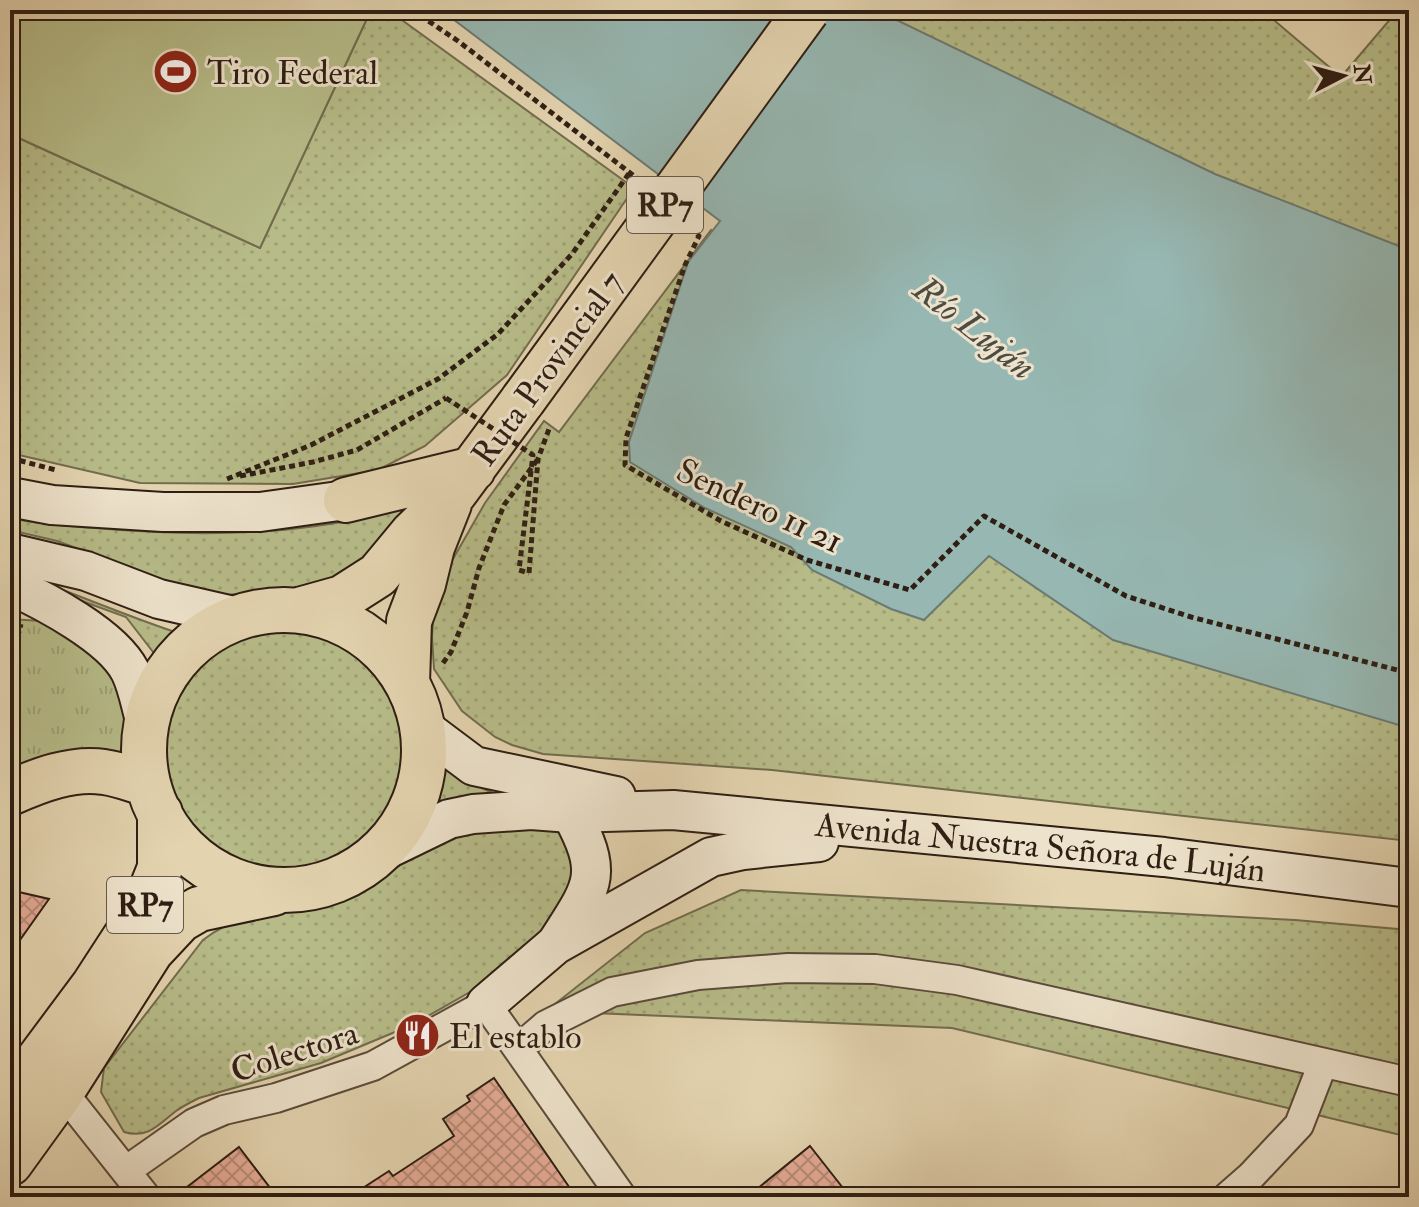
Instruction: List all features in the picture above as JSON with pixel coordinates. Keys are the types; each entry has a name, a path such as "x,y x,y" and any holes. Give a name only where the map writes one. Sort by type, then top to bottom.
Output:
{"main road":[{"name":"Ruta Provincial 7","path":"299,610 342,598 378,575 464,480 536,415 807,10"},
{"name":"Ruta Provincial 7","path":"415,705 409,621 432,547 464,480"},
{"path":"10,497 52,505 163,512 260,512 464,480"},
{"path":"10,553 86,571 159,599 242,618"},
{"path":"10,585 53,604 114,650 129,670 146,724"},
{"name":"RP7","path":"10,1098 94,985 144,908 160,868 154,798 144,754 146,724 162,681 175,661 210,630 231,619 276,609 325,615 373,641 392,660 415,705 423,762 416,795 407,816 379,853 358,869 335,880 310,888 284,890 199,909 180,920 151,951 62,1091 10,1163"},
{"name":"Avenida Nuestra Señora de Luján","path":"415,705 474,766 673,810"},
{"path":"10,793 60,775 91,771 107,772 154,798"},
{"name":"RP7","path":"154,798 171,833 202,864 241,883 284,890"},
{"name":"Avenida Nuestra Señora de Luján","path":"379,853 449,819 473,814 531,810 571,813 673,810 1164,857 1409,888"},
{"path":"555,945 581,906 593,875 588,845 571,813"},
{"path":"486,1004 555,945 711,857 804,842 938,837"}],"street":[{"path":"518,1049 546,1025 612,992 698,975 788,968 875,969 957,980 1409,1082"},
{"path":"486,1004 622,1197"},
{"name":"Colectora","path":"127,1170 194,1123 224,1110 276,1098 373,1066 486,1004"},
{"path":"1227,1197 1299,1125 1323,1063"},
{"path":"62,1091 146,1197"}],"path":[{"path":"412,10 458,41 642,182"},
{"path":"536,415 538,459 529,573 519,570 533,455 446,398 357,450 225,479 311,445 438,379 498,334 572,254 630,172"},
{"name":"Sendero 11 21","path":"688,225 699,236 685,265 626,438 625,465 721,521 807,560 910,590 984,516 1126,596 1191,617 1409,673"},
{"path":"10,458 59,471"},
{"path":"415,705 451,652 504,505 538,459"}],"green space":[{"name":"Tiro Federal","path":"10,10 371,10 260,248 10,134"},
{"path":"371,10 388,10 634,188 507,375 425,446 378,470 293,484 140,483 10,453 10,134 260,248"},
{"path":"902,10 1262,10 1341,77 1398,10 1409,10 1409,376 845,81"},
{"path":"711,230 816,335 1409,569 1409,841 772,770 543,754 495,737 462,711 434,669 434,606 441,580 485,503 544,421 559,432"},
{"path":"429,499 385,555 328,589 222,595 184,588 57,541 10,530 10,518 63,526 164,532 268,531 337,523"},
{"path":"36,580 184,635 160,661 126,617 60,593"},
{"path":"10,619 41,621 99,649 135,725 136,769 10,782"},
{"path":"290,628 337,638 359,649 377,665 393,683 404,705 414,752 404,799 393,821 377,839 359,855 337,866 290,876 243,866 221,855 203,839 187,821 176,799 166,752 176,705 187,683 203,665 221,649 243,638"},
{"path":"442,770 455,773 493,793 556,802 439,804"},
{"path":"542,822 576,840 572,907 505,972 414,1024 321,1063 199,1098 146,1132 124,1132 101,1092 104,1068 203,940 238,921 348,899 374,885 422,848 445,836"},
{"path":"741,890 1295,920 1409,930 1409,1137 952,1028 546,1011 645,933"}],"water":[{"name":"Río Luján","path":"441,10 876,10 1215,174 1409,250 1409,728 1113,640 989,556 924,620 891,609 812,570 791,547 705,508 630,462 629,442 688,262 720,221"}],"building":[{"path":"10,890 49,899 10,954"},
{"path":"494,1078 576,1197 349,1197 389,1171 393,1176 454,1136 443,1119 470,1101 467,1096"},
{"path":"810,1146 850,1197 747,1197"},
{"path":"239,1147 277,1197 174,1197"}],"place":[{"name":"Tiro Federal","path":"176,72"},
{"name":"El establo","path":"418,1036"}]}
